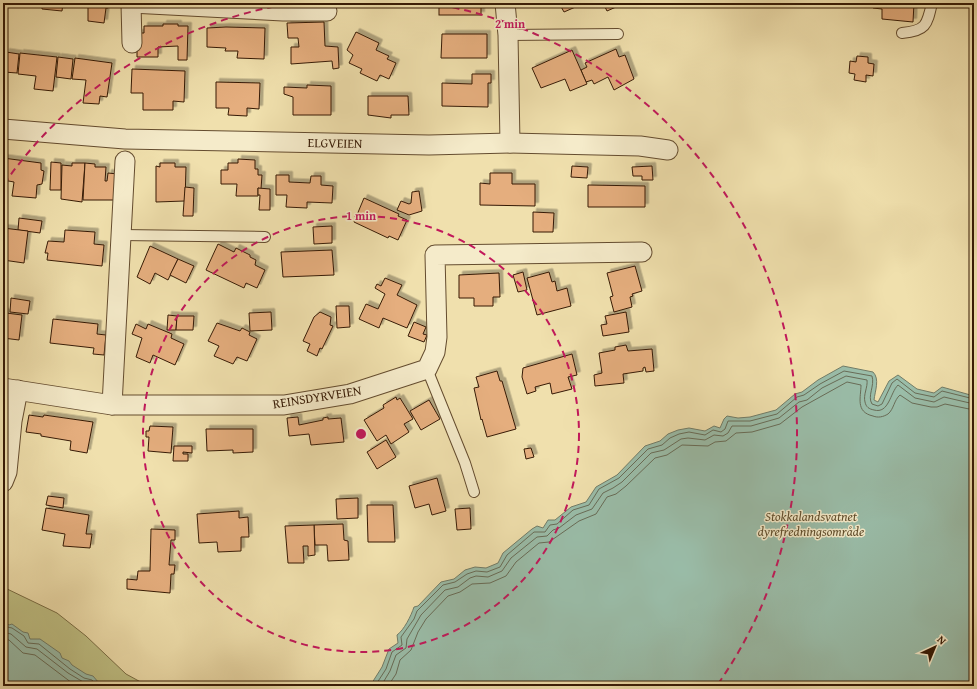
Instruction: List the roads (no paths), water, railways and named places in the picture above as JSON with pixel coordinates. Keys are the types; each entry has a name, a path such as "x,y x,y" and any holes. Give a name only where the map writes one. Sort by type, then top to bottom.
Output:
{"street":[{"path":"132,43 131,3 272,7 327,11"},
{"path":"505,3 508,35 510,144"},
{"name":"ELGVEIEN","path":"3,129 125,139 429,145 510,144 640,146 668,150"},
{"path":"112,405 125,161"},
{"path":"427,369 435,352 435,255 642,252"},
{"name":"REINSDYRVEIEN","path":"11,389 112,405 284,405 350,394 427,369"},
{"path":"3,482 7,472 7,420 11,389"}],"lane":[{"path":"902,33 916,32 924,28 932,3"},
{"path":"508,35 618,34"},
{"path":"122,235 265,237"},
{"path":"427,369 465,463 474,492"}],"water":[{"name":"Stokkalandsvatnet dyrefredningsområde","path":"843,366 873,372 877,382 874,400 878,402 889,381 898,375 917,389 934,393 942,387 974,396 974,686 370,686 382,667 389,649 398,643 397,635 407,622 414,607 418,606 441,582 454,579 465,570 475,567 486,568 498,563 503,553 532,529 537,526 543,528 548,520 555,520 571,507 586,502 596,487 617,475 645,446 660,441 668,434 678,430 689,428 705,431 714,426 720,428 727,416 738,418 750,417 776,410 795,394 802,392 818,380"},
{"path":"3,621 9,625 12,624 23,632 28,633 30,639 40,639 60,653 62,658 69,661 72,665 86,674 93,676 99,683 107,686 3,686"}]}
